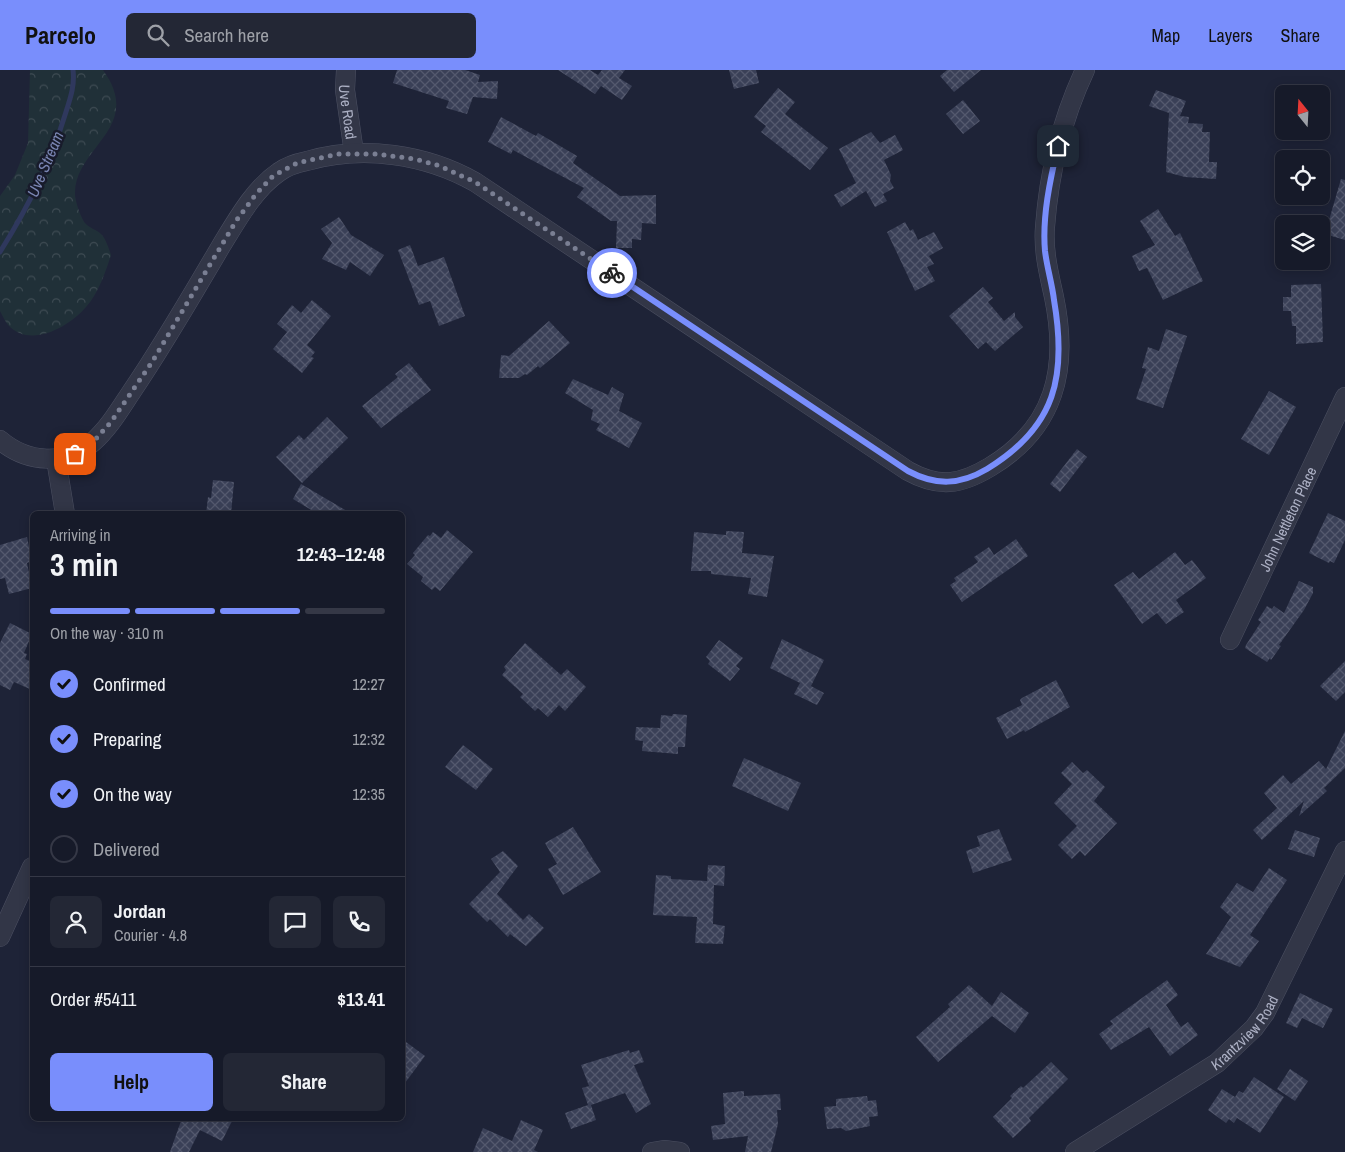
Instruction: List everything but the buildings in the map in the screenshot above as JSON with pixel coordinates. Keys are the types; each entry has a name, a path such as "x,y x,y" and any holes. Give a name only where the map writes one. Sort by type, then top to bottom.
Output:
{"street":[{"name":"Uve Road","path":"346,70 345,90 354,153"},
{"path":"0,440 10,449 30,457 56,459 75,454 93,442 111,422 152,362 236,221 262,187 281,170 297,163 328,156 354,153 415,159 464,176 908,471 933,482 959,482 983,472 1016,448 1038,423 1055,389 1059,370 1060,348 1054,298 1048,275 1045,228 1051,181 1061,135 1074,94 1085,70"},
{"name":"John Nettleton Place","path":"1230,640 1345,397"},
{"path":"56,459 65,511"},
{"name":"Krantzview Road","path":"1075,1152 1217,1063 1254,1028 1264,1012 1345,851"},
{"path":"0,937 30,871"},
{"path":"652,1152 664,1150 680,1152"}],"green space":[{"path":"30,70 103,70 114,90 116,107 112,122 85,163 78,178 75,194 83,221 101,234 107,244 111,255 107,268 94,296 79,314 60,328 38,335 27,335 17,332 8,325 0,311 0,196 15,175 28,143"}],"waterway":[{"name":"Uve Stream","path":"0,252 45,169 70,98 73,87 73,70"}],"way so far":[{"path":"75,454 93,442 111,422 152,362 236,221 256,194 273,176 297,163 338,154 354,153 402,156 452,170 475,182 612,273"}],"route":[{"path":"612,273 908,471 920,478 933,482 959,482 983,472 1016,448 1034,428 1053,395 1059,370 1060,348 1054,298 1048,275 1045,228 1058,146"}]}
